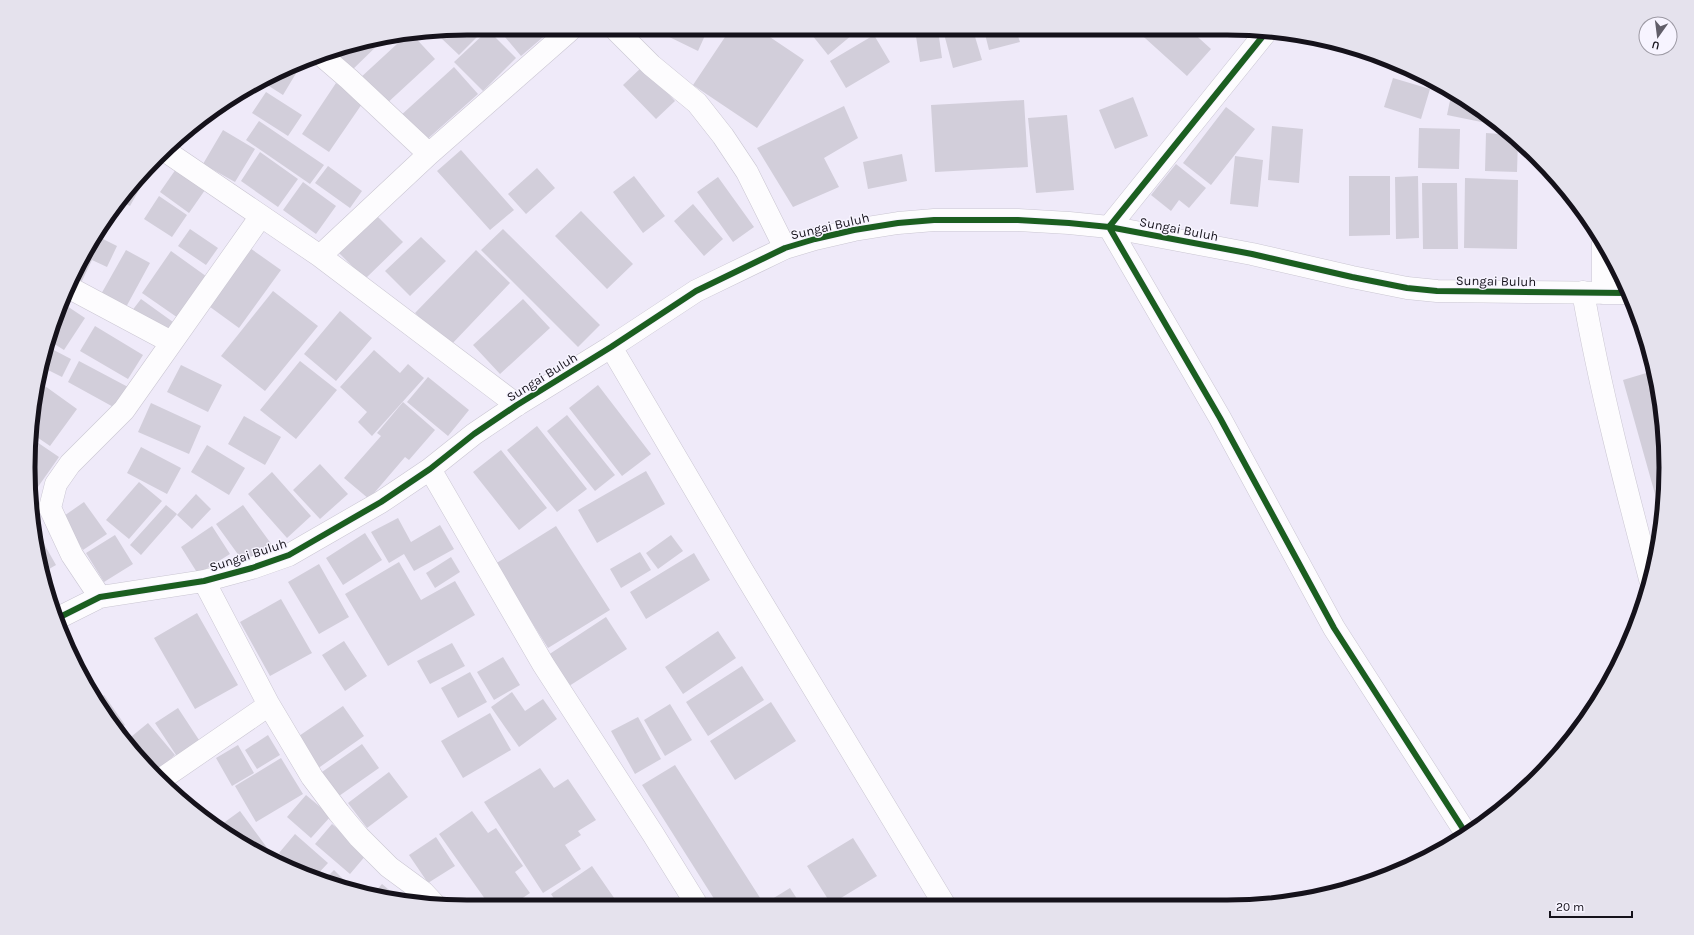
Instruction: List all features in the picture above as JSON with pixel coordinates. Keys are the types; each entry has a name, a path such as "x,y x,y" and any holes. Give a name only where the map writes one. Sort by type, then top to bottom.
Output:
{"street":[{"path":"320,256 429,154 564,35"},
{"path":"621,35 650,65 697,103 723,136 747,172 785,248"},
{"path":"1262,37 1109,227 1220,418 1334,628 1463,829"},
{"path":"326,59 429,154"},
{"path":"170,154 320,256 517,405"},
{"path":"100,597 72,555 50,508 56,484 70,464 124,410 261,216"},
{"name":"Sungai Buluh","path":"62,616 100,597 204,581 252,568 289,555 381,502 430,469 474,434 517,405 611,347 696,291 785,248 854,230 898,223 934,220 1018,220 1109,227 1252,254 1407,288 1467,293 1622,293"},
{"path":"1601,252 1593,293 1596,362 1621,470 1647,568"},
{"path":"74,290 171,342"},
{"path":"611,347 748,579 942,900"},
{"path":"430,469 543,664 694,900"},
{"path":"204,581 269,705 312,777 338,813 359,837 389,867 423,892 428,898"},
{"path":"165,776 269,705"}],"building":[{"path":"479,35 459,55 440,37 441,36"},
{"path":"483,35 493,35 516,58 483,91 454,62"},
{"path":"503,35 546,35 521,56"},
{"path":"665,35 705,35 698,51"},
{"path":"726,35 767,35 804,60 757,128 693,85"},
{"path":"812,35 852,35 828,55"},
{"path":"874,35 890,62 846,88 830,61"},
{"path":"916,35 939,35 942,58 920,62"},
{"path":"944,35 974,35 982,60 953,68"},
{"path":"985,35 1018,35 1020,42 989,50"},
{"path":"1142,35 1196,35 1211,49 1187,76"},
{"path":"416,38 435,59 384,106 359,79 401,40"},
{"path":"379,44 349,73 333,56"},
{"path":"643,66 675,101 656,119 623,85"},
{"path":"454,67 478,94 423,143 399,117"},
{"path":"298,70 283,95 267,85"},
{"path":"1393,78 1430,89 1421,119 1384,107"},
{"path":"336,83 364,101 329,152 302,134"},
{"path":"266,92 302,115 288,136 252,113"},
{"path":"1133,97 1148,136 1115,149 1099,110"},
{"path":"1451,98 1490,124 1447,115"},
{"path":"1024,100 1028,167 935,172 931,105"},
{"path":"844,106 858,138 824,158 839,187 793,207 757,148"},
{"path":"1226,107 1255,129 1211,185 1183,163"},
{"path":"1067,115 1074,190 1036,193 1028,118"},
{"path":"259,121 324,165 310,184 246,140"},
{"path":"1272,126 1303,129 1299,183 1268,180"},
{"path":"1419,128 1460,129 1459,169 1418,168"},
{"path":"223,130 255,149 235,182 203,164"},
{"path":"1486,133 1502,134 1518,148 1517,172 1485,171"},
{"path":"190,135 186,142 184,140"},
{"path":"461,150 514,210 490,230 437,171"},
{"path":"260,152 298,179 278,207 241,181"},
{"path":"902,154 907,181 868,189 863,162"},
{"path":"1235,156 1263,160 1258,207 1230,204"},
{"path":"1176,164 1206,188 1189,208 1179,200 1171,211 1151,195"},
{"path":"328,166 362,191 350,208 315,183"},
{"path":"537,168 555,188 526,214 508,194"},
{"path":"176,169 205,190 189,213 160,192"},
{"path":"634,176 665,216 643,233 613,192"},
{"path":"1349,176 1390,176 1390,235 1349,236"},
{"path":"1418,176 1419,238 1396,239 1395,177"},
{"path":"718,177 754,227 733,242 697,192"},
{"path":"1465,178 1518,180 1517,249 1464,248"},
{"path":"145,179 130,206 125,203"},
{"path":"303,182 336,206 316,234 283,210"},
{"path":"1422,183 1457,183 1458,249 1423,249"},
{"path":"159,196 187,215 172,237 144,219"},
{"path":"693,204 723,239 704,256 674,221"},
{"path":"581,211 633,264 607,289 555,236"},
{"path":"373,212 403,242 365,279 335,249"},
{"path":"190,229 218,248 206,265 178,246"},
{"path":"503,229 600,325 578,347 481,250"},
{"path":"421,237 446,261 410,296 385,271"},
{"path":"101,238 117,246 107,267 92,260 80,285 76,284"},
{"path":"247,246 281,270 239,328 206,304"},
{"path":"126,250 150,263 125,309 100,296"},
{"path":"476,250 510,283 450,346 415,313"},
{"path":"171,251 210,279 181,320 142,293"},
{"path":"273,291 318,326 265,391 221,356"},
{"path":"141,299 173,322 163,336 131,312"},
{"path":"523,299 550,328 500,374 473,345"},
{"path":"67,306 85,318 64,350 54,343"},
{"path":"340,311 372,338 336,381 304,354"},
{"path":"95,326 143,355 128,379 80,351"},
{"path":"52,349 71,359 62,377 47,369"},
{"path":"374,350 400,373 408,364 424,378 372,436 358,422 367,412 340,387"},
{"path":"79,361 128,387 117,409 68,382"},
{"path":"300,361 337,390 296,439 260,410"},
{"path":"181,365 222,385 208,412 167,392"},
{"path":"1648,372 1658,439 1659,468 1657,502 1623,380"},
{"path":"428,377 469,410 448,436 407,402"},
{"path":"43,384 77,409 50,446 36,437"},
{"path":"598,385 651,454 622,476 569,408"},
{"path":"403,402 435,430 409,460 405,457 369,499 344,478 381,436 377,433"},
{"path":"151,403 201,426 189,454 138,432"},
{"path":"567,415 615,475 595,491 547,431"},
{"path":"244,416 281,437 265,465 228,444"},
{"path":"537,426 587,489 557,512 507,450"},
{"path":"36,441 59,457 36,490"},
{"path":"207,445 245,468 229,495 191,472"},
{"path":"141,447 181,468 167,494 127,473"},
{"path":"501,450 547,508 519,530 473,472"},
{"path":"320,464 348,494 320,519 293,490"},
{"path":"646,471 665,504 597,543 578,510"},
{"path":"272,472 311,516 287,538 248,494"},
{"path":"139,482 162,501 129,539 106,520"},
{"path":"196,494 211,509 192,529 177,515"},
{"path":"84,502 107,534 83,550 61,518"},
{"path":"166,505 177,514 141,555 130,545"},
{"path":"243,505 272,545 245,564 216,524"},
{"path":"398,518 411,542 440,525 454,549 414,571 404,554 389,563 371,532"},
{"path":"212,526 230,554 198,574 181,547"},
{"path":"556,526 610,610 548,648 495,564"},
{"path":"365,533 382,560 343,585 326,558"},
{"path":"115,535 133,564 104,582 86,553"},
{"path":"671,535 683,551 658,569 646,553"},
{"path":"41,539 56,565 48,570"},
{"path":"640,552 651,570 621,588 610,569"},
{"path":"694,553 710,580 646,619 630,592"},
{"path":"451,557 460,572 435,588 426,573"},
{"path":"399,562 421,600 455,581 475,615 388,666 345,594"},
{"path":"319,564 349,617 319,634 288,582"},
{"path":"281,599 312,653 270,676 240,622"},
{"path":"197,613 238,685 195,709 154,638"},
{"path":"606,617 627,649 566,688 545,657"},
{"path":"718,631 736,658 683,694 665,667"},
{"path":"344,641 367,676 345,691 322,655"},
{"path":"452,643 465,666 430,684 417,661"},
{"path":"503,657 520,685 494,700 477,672"},
{"path":"742,666 764,700 708,736 686,702"},
{"path":"470,672 487,702 458,718 441,688"},
{"path":"512,692 525,711 543,699 557,719 519,747 491,707"},
{"path":"104,695 125,725 122,727 101,697"},
{"path":"771,702 796,741 735,780 710,741"},
{"path":"670,704 692,740 665,756 644,720"},
{"path":"343,706 364,736 317,769 296,738"},
{"path":"178,708 201,743 178,758 155,723"},
{"path":"490,713 511,750 463,778 441,741"},
{"path":"638,717 661,759 635,774 611,731"},
{"path":"148,723 175,755 158,769 130,738"},
{"path":"268,735 280,755 257,769 245,750"},
{"path":"362,744 379,768 339,796 322,772"},
{"path":"238,745 254,773 232,786 216,758"},
{"path":"281,758 303,794 256,822 235,786"},
{"path":"675,765 761,900 715,900 642,785"},
{"path":"540,768 554,788 568,779 596,820 578,831 581,835 565,845 581,869 543,893 484,802"},
{"path":"389,772 408,797 367,828 348,803"},
{"path":"306,795 331,816 311,838 287,817"},
{"path":"240,811 268,849 267,850 251,842 222,824"},
{"path":"472,811 488,833 496,828 523,866 515,872 530,893 520,900 486,900 439,834"},
{"path":"332,824 367,854 350,874 315,844"},
{"path":"295,834 328,863 318,873 288,861 279,853"},
{"path":"436,837 455,866 428,883 409,855"},
{"path":"853,838 877,876 838,900 828,900 807,866"},
{"path":"592,866 616,900 555,900 551,894"},
{"path":"334,870 346,882 328,877"},
{"path":"382,884 393,893 383,892 376,890"},
{"path":"790,888 798,900 770,900"}],"cycle path":[{"path":"1262,37 1109,227 1220,418 1334,628 1463,829"},
{"path":"62,616 100,597 204,581 252,568 289,555 381,502 430,469 474,434 517,405 611,347 696,291 785,248 854,230 898,223 934,220 1018,220 1069,223 1109,227 1252,254 1407,288 1437,291 1622,293"}]}
